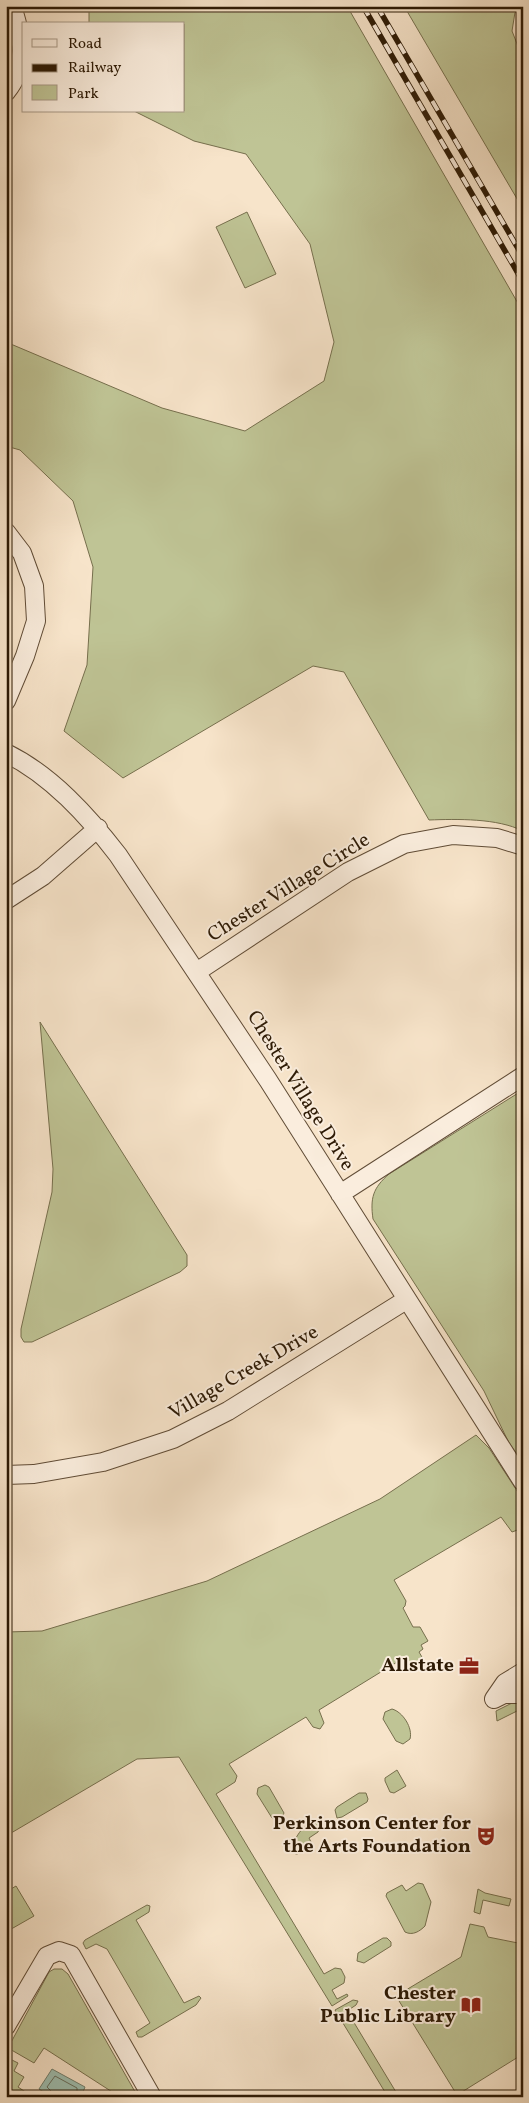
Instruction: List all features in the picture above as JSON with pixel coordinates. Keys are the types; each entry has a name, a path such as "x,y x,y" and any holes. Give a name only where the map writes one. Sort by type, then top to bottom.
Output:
{"street":[{"path":"12,6 22,44"},
{"path":"6,92 18,73 22,53"},
{"path":"6,532 22,553 34,586 36,621 25,656 6,701"},
{"name":"Chester Village Drive","path":"6,753 19,759 61,792 98,828 118,854 198,971 523,1482"},
{"path":"6,900 43,876 98,828"},
{"name":"Chester Village Circle","path":"198,971 348,872 404,844 452,835 497,838 523,846"},
{"path":"340,1194 523,1076"},
{"name":"Village Creek Drive","path":"6,1475 34,1474 103,1462 173,1439 228,1411 406,1300"},
{"path":"523,1672 505,1683 494,1699 504,1694 523,1694"},
{"path":"6,2026 47,1956 59,1951 71,1955 152,2097"}],"green space":[{"path":"89,6 347,6 523,312 523,831 489,822 429,820 344,672 313,666 123,778 64,731 87,665 93,567 73,501 20,450 6,446 6,342 162,408 245,431 324,381 334,342 310,244 246,154 194,141 136,112 185,112 185,22 89,22"},
{"path":"404,6 516,6 512,31 523,59 523,209"},
{"path":"247,212 276,274 245,288 216,227"},
{"path":"40,1022 187,1255 187,1266 180,1272 32,1342 24,1342 21,1337 21,1329 52,1192 53,1169"},
{"path":"523,1090 523,1463 508,1441 484,1391 373,1219 372,1205 376,1189 389,1174"},
{"path":"476,1435 489,1448 523,1500 523,1528 512,1532 501,1517 394,1580 406,1601 403,1608 413,1627 420,1627 428,1641 421,1645 423,1649 419,1652 426,1664 417,1670 410,1670 402,1659 319,1710 324,1723 320,1729 313,1727 306,1717 229,1764 237,1776 235,1782 216,1794 324,1974 335,1968 341,1969 345,1977 344,1983 332,1990 337,1999 347,1994 348,1996 332,2006 179,1757 137,1759 6,1836 6,1632 42,1631 207,1581 380,1499"},
{"path":"512,1703 523,1703 523,1708 497,1721 496,1711"},
{"path":"392,1709 400,1713 409,1725 410,1739 403,1744 396,1741 383,1719 385,1712"},
{"path":"397,1770 406,1786 394,1793 390,1792 385,1778"},
{"path":"265,1785 269,1787 284,1813 281,1819 272,1818 257,1794 258,1788"},
{"path":"359,1793 366,1793 367,1802 337,1818 335,1810 337,1807"},
{"path":"312,1821 320,1826 318,1832 309,1838 313,1846 297,1854 292,1853 293,1844 298,1835"},
{"path":"418,1883 423,1884 431,1902 425,1926 421,1930 408,1933 405,1932 386,1896 387,1893 402,1885 406,1891"},
{"path":"16,1886 34,1916 6,1932 6,1892"},
{"path":"478,1889 485,1893 511,1899 509,1906 483,1900 480,1914 474,1912"},
{"path":"147,1905 150,1906 149,1912 136,1920 184,2003 199,1996 201,1998 196,2005 142,2037 138,2037 136,2032 150,2023 107,1949 96,1944 86,1949 83,1943 85,1940"},
{"name":"Chester Public Library","path":"470,1924 484,1927 488,1937 523,1944 523,2054 457,2095 396,1996 461,1957"},
{"path":"383,1938 387,1938 391,1942 391,1946 364,1963 357,1961 358,1953"},
{"path":"54,1969 62,1969 68,1974 138,2097 120,2097 44,2048 34,2063 8,2048 49,1972"},
{"path":"353,2000 358,2001 356,2005 347,2011 399,2097 388,2097 335,2010"},
{"path":"6,2057 18,2063 14,2071 24,2077 18,2087 33,2097 6,2097"}],"water":[{"path":"52,2069 85,2087 81,2097 51,2097 39,2089"}],"railway":[{"path":"363,6 523,282"},
{"path":"377,6 523,257"}],"place":[{"name":"Allstate","path":"469,1666"},
{"name":"Perkinson Center for the Arts Foundation","path":"486,1836"},
{"name":"Chester Public Library","path":"471,2005"}]}
